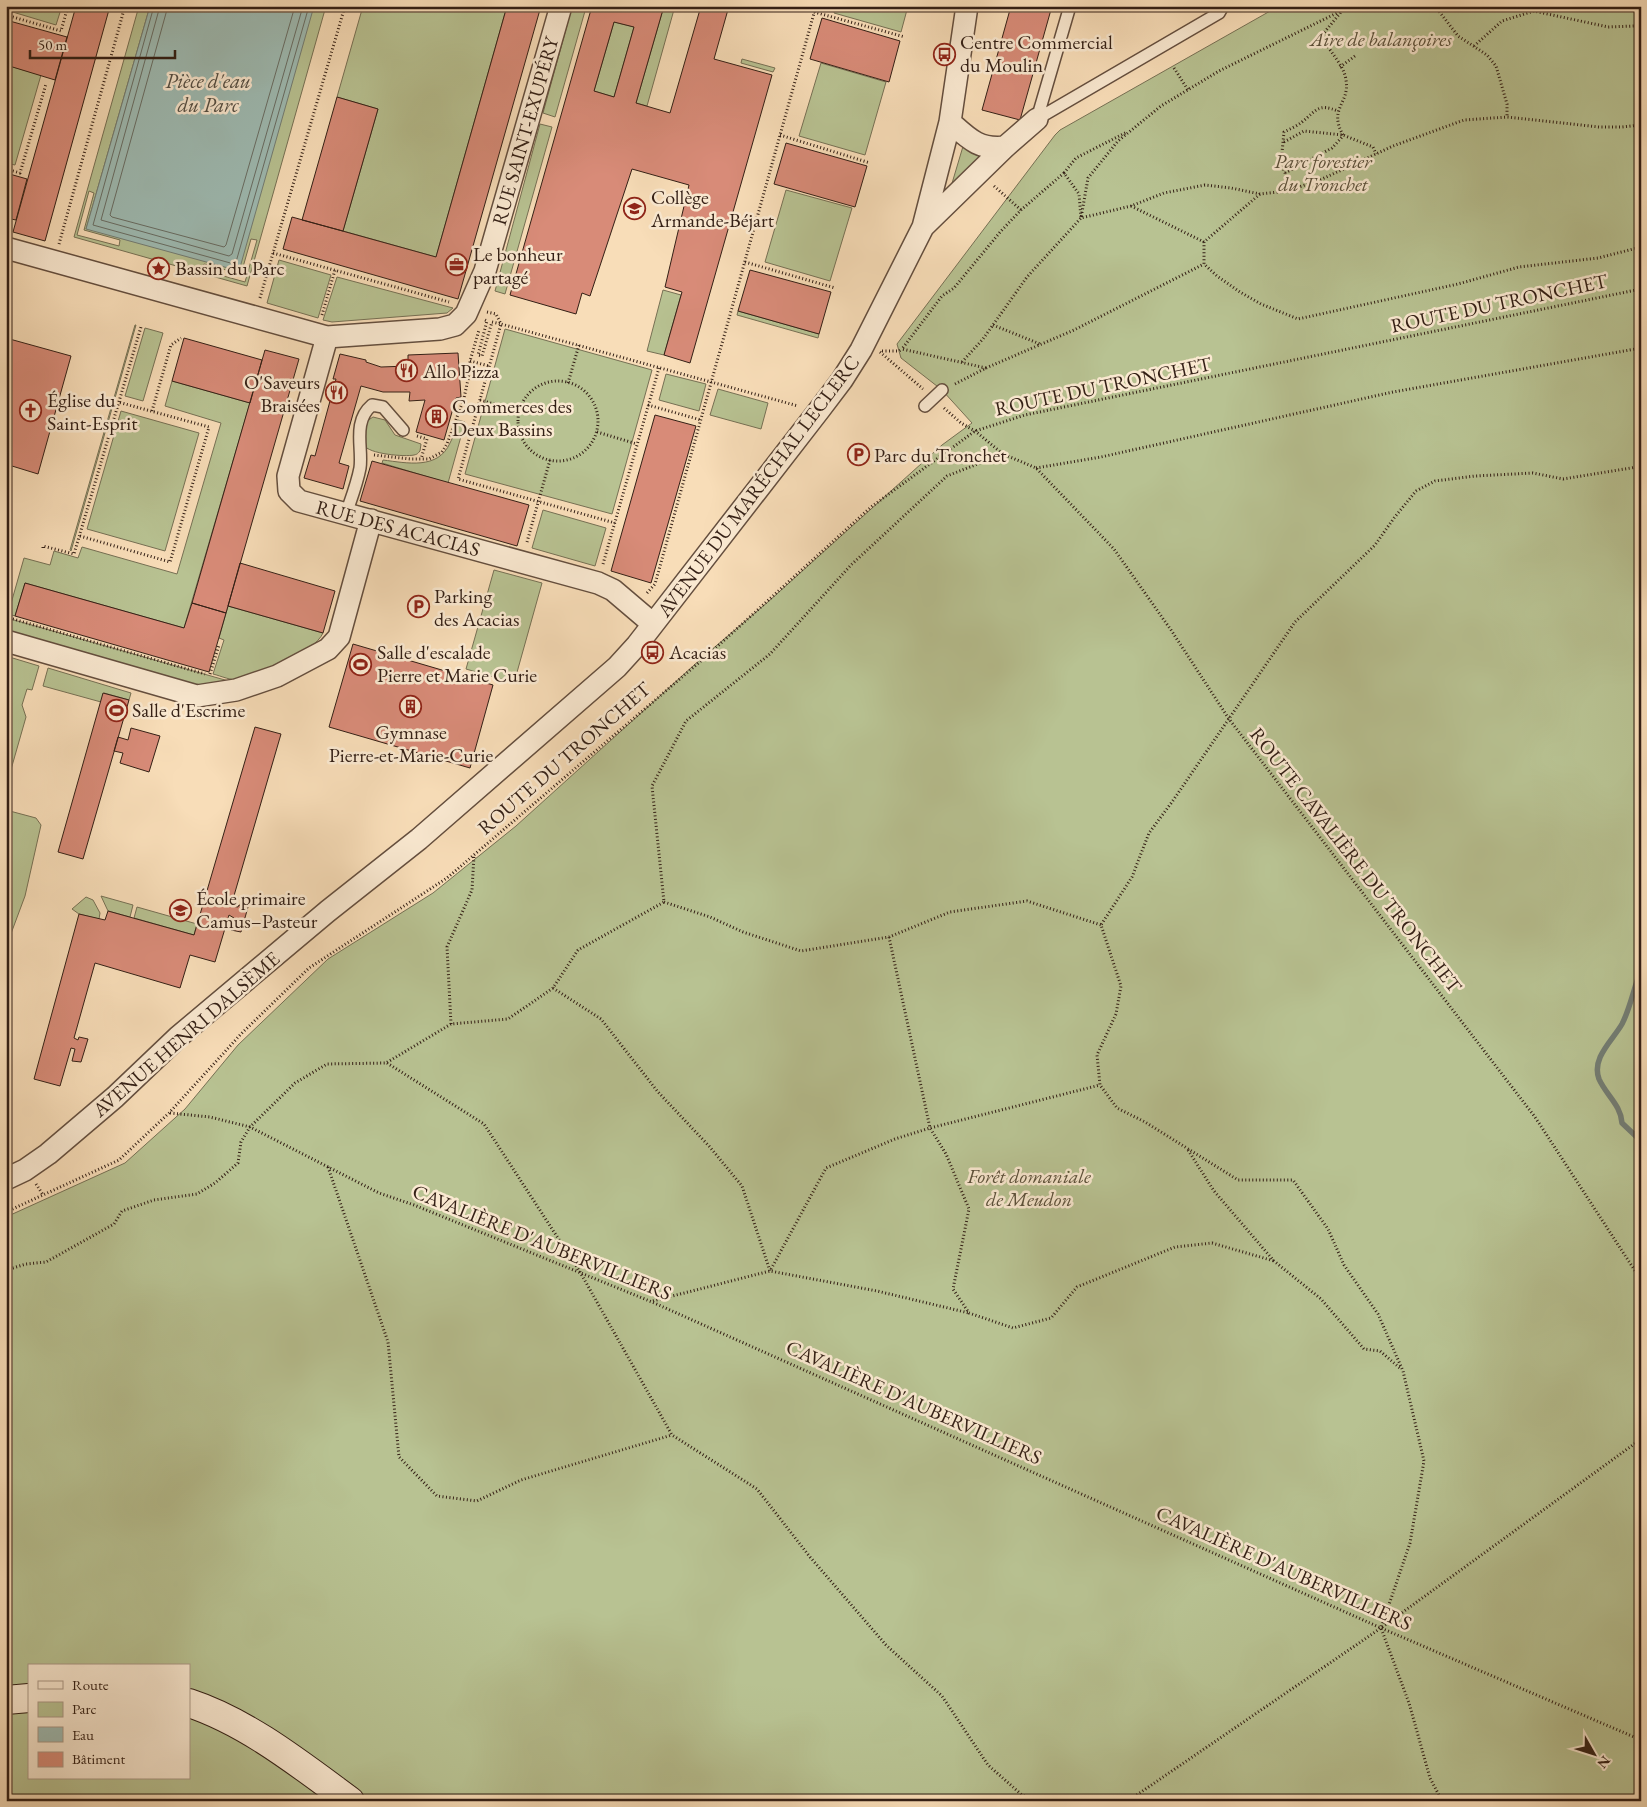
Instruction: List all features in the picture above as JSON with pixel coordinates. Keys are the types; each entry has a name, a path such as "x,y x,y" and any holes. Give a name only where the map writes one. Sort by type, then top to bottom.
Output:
{"main road":[{"path":"6,1700 28,1698"},
{"path":"190,1703 235,1723 292,1759 350,1801"}],"street":[{"name":"RUE SAINT-EXUPÉRY","path":"473,321 485,271 561,6"},
{"name":"AVENUE DU MARÉCHAL LECLERC","path":"653,624 820,409 842,380 861,350 923,227 950,122 968,6"},
{"path":"923,227 1005,147 1037,119"},
{"path":"950,122 969,139 990,148 1005,147"},
{"path":"6,248 322,335 440,329 473,321"},
{"name":"RUE DES ACACIAS","path":"322,335 288,476 289,491 299,501 606,586 653,624"},
{"path":"6,640 198,696 236,690 277,676 328,649 339,637 371,520"},
{"name":"AVENUE HENRI DALSÈME","path":"6,1179 25,1170 48,1154 115,1097 178,1037 328,911 426,833 597,685 624,660 653,624"}],"lane":[{"path":"1037,119 1070,6"},
{"path":"1037,119 1219,13 1223,6"},
{"path":"925,406 942,390"},
{"path":"346,514 360,468 358,438 367,409 372,405 383,407 408,433"}],"path":[{"path":"6,15 61,31 68,6"},
{"path":"54,262 125,6"},
{"path":"254,316 345,6"},
{"path":"655,584 816,6"},
{"path":"1344,135 1338,124 1338,111 1345,96 1346,79 1323,39 1323,34 1346,6"},
{"path":"1399,11 1402,6"},
{"path":"1435,6 1458,36 1487,55 1496,66 1508,104 1507,117"},
{"path":"961,362 983,339 1027,277 1081,218 1088,178 1118,141 1161,106 1188,90 1219,72 1343,10"},
{"path":"814,12 905,37"},
{"path":"1474,46 1502,21 1534,12 1608,26 1634,26 1641,24"},
{"path":"1340,67 1355,56"},
{"path":"1174,68 1188,90"},
{"path":"6,169 20,173 46,84"},
{"path":"1287,191 1285,173 1281,163 1284,132 1302,122 1317,109 1327,107 1338,111"},
{"path":"1081,218 1131,206 1164,193 1205,185 1260,194 1287,191 1320,180 1393,146 1464,120 1507,117 1599,127 1641,125"},
{"path":"1302,122 1304,130"},
{"path":"986,368 901,350 942,296 954,288 1001,231 1064,173 1076,158 1134,128"},
{"path":"1284,142 1304,130 1344,135 1373,147 1376,154"},
{"path":"1285,173 1332,148 1344,135"},
{"path":"780,136 870,163"},
{"path":"1064,173 1079,194 1081,218"},
{"path":"1260,194 1204,242 1204,264 1240,292 1261,304 1298,319 1458,284 1519,267 1598,258 1641,246"},
{"path":"1008,198 1022,210"},
{"path":"1131,206 1204,242"},
{"path":"273,253 455,304 473,321 469,375 464,398 447,444 442,452 429,459 367,455 360,468"},
{"path":"745,262 834,288"},
{"path":"942,390 986,368 1074,330 1204,264"},
{"path":"322,335 335,270"},
{"name":"ROUTE DU TRONCHET","path":"6,1212 119,1160 169,1113 241,1034 309,968 447,878 709,654 871,507 975,431 1025,415 1641,290"},
{"path":"496,314 501,324 458,480 614,523"},
{"path":"487,321 478,355 482,356 492,322 799,406 805,397 820,409"},
{"path":"993,325 1040,344"},
{"path":"42,548 43,546 74,554 140,327"},
{"path":"152,411 171,345 180,338"},
{"path":"568,383 579,345"},
{"path":"941,405 961,424 975,431 1003,454 1036,468 1101,457 1393,392 1641,348"},
{"path":"879,351 927,393"},
{"path":"470,361 489,366"},
{"path":"601,570 659,368"},
{"path":"568,383 580,388 589,396 595,407 598,419 596,432 590,445 580,454 568,460 554,462 541,458 529,450 522,438 518,425 519,411 524,400 533,390 543,384 568,383"},
{"path":"480,400 519,411"},
{"path":"80,536 170,562 209,428 118,402"},
{"path":"648,405 700,420"},
{"path":"596,432 637,444"},
{"path":"408,433 427,439 421,459"},
{"path":"664,902 652,786 686,721 770,654 851,565 947,476 1003,454"},
{"path":"521,562 550,460"},
{"path":"1101,925 1132,877 1149,833 1295,622 1375,546 1394,518 1416,491 1435,480 1533,473 1563,479 1637,467 1641,468"},
{"name":"ROUTE CAVALIÈRE DU TRONCHET","path":"1036,468 1114,549 1171,630 1229,719 1535,1117 1641,1280"},
{"path":"6,616 210,675 219,645"},
{"path":"452,1024 447,947 472,890 474,855"},
{"path":"6,1270 26,1264 46,1262 114,1224 122,1211 154,1200 197,1194 215,1183 238,1163 242,1142 250,1127 295,1083 326,1064 386,1063 452,1024 508,1019 553,988 578,950 664,902 710,917 743,932 801,951 889,936 950,912 1027,901 1101,925"},
{"path":"1101,925 1121,986 1116,1014 1096,1055 1100,1085 1117,1108 1145,1122 1238,1180 1293,1180 1328,1230 1344,1265 1378,1314 1404,1371 1424,1460 1410,1543 1381,1628 1409,1703 1430,1778 1442,1801"},
{"path":"889,936 930,1128 946,1154 969,1209 953,1289 969,1313"},
{"path":"553,988 601,1019 658,1092 709,1146 742,1186 770,1271"},
{"path":"386,1063 484,1124 580,1272 672,1434 757,1489 810,1557 886,1645 942,1696 988,1765 1022,1795 1037,1801"},
{"path":"770,1271 826,1168 895,1139 930,1128 1100,1085"},
{"name":"CAVALIÈRE D'AUBERVILLIERS","path":"169,1113 210,1117 250,1127 379,1193 414,1205 652,1302 1381,1628 1641,1740"},
{"path":"1186,1148 1214,1191 1274,1260 1321,1300 1364,1349 1380,1351 1404,1371"},
{"path":"328,1167 388,1342 399,1456 437,1496 477,1501 521,1480 672,1434"},
{"path":"652,1302 770,1271 877,1291 969,1313 1013,1328 1051,1318 1077,1287 1175,1247 1212,1243 1274,1260"},
{"path":"1128,1801 1381,1628 1641,1439"}],"green space":[{"path":"6,6 62,6 56,25 6,10"},
{"path":"139,6 150,6 86,229 314,6 326,6 247,286 74,237","holes":["89,191 94,193 84,230 120,240 119,246 77,235","251,239 257,240 245,282 202,270 204,264 241,274"]},
{"path":"363,6 507,6 436,257 343,231 378,109 337,97"},
{"path":"664,6 675,6 647,106 636,103"},
{"path":"836,6 908,6 901,32 834,13"},
{"name":"Forêt domaniale de Meudon","path":"1279,6 1641,6 1641,1801 6,1801 6,1217 125,1163 185,1109 238,1045 328,959 433,893 516,826 942,445 972,423 942,390 901,358 897,344 1060,130"},
{"path":"572,7 585,11 555,117 543,113"},
{"path":"614,22 634,27 614,97 594,91"},
{"path":"742,59 775,68 773,72 741,63"},
{"path":"821,63 886,82 865,155 799,136"},
{"path":"6,65 41,75 15,165 6,163"},
{"path":"540,124 552,127 505,294 495,291"},
{"path":"964,143 984,158 950,190"},
{"path":"786,190 852,208 830,281 765,262"},
{"path":"279,260 331,275 318,318 267,303"},
{"path":"337,277 453,308 447,313 332,322 323,320"},
{"path":"663,290 681,295 664,355 647,351"},
{"path":"738,311 819,334 818,338 737,315"},
{"path":"136,325 71,551 70,550"},
{"path":"145,328 163,333 143,401 125,396"},
{"path":"505,329 652,370 612,514 465,474"},
{"path":"666,374 706,384 699,411 659,400"},
{"path":"172,381 250,403 184,628 25,583 15,616 8,614 24,558 50,565 54,551 78,558 82,547 177,574 221,423 165,406"},
{"path":"718,389 768,403 761,429 710,415"},
{"path":"121,411 199,433 165,551 87,529"},
{"path":"373,417 385,420 395,435 421,444 420,451 415,455 403,456 379,453 367,448 363,442 364,433 367,421"},
{"path":"458,420 465,422 448,483 382,463 383,460 421,463 438,457 445,452 450,443"},
{"path":"543,510 606,528 595,566 532,548"},
{"path":"494,570 542,583 514,683 466,669"},
{"path":"228,606 323,633 318,641 286,662 240,680 234,680 213,674 224,640 219,638"},
{"path":"7,618 232,682 208,685 185,684 11,632"},
{"path":"6,656 39,666 32,690 27,689 22,705 26,717 6,787"},
{"path":"48,668 131,693 129,700 104,693 101,702 43,686"},
{"path":"6,810 36,818 41,825 25,896 6,947"},
{"path":"101,896 133,905 130,917 108,911"},
{"path":"86,897 93,900 100,913 99,919 79,914 72,909"},
{"path":"137,907 197,924 194,935 134,918"}],"water":[{"name":"Pièce d'eau du Parc","path":"150,6 314,6 239,271 86,229"}],"building":[{"path":"76,6 110,6 45,241 13,232"},
{"path":"507,6 541,6 458,299 283,249 292,217 436,257"},
{"path":"592,6 664,6 636,103 670,113 701,6 729,6 714,59 772,75 690,363 664,355 682,292 665,287 689,185 632,169 590,296 582,293 576,314 510,295","holes":["614,22 634,27 614,97 594,91"]},
{"path":"1011,6 1052,6 1020,120 982,110"},
{"path":"822,18 900,41 889,82 810,59"},
{"path":"6,20 67,37 55,80 6,65"},
{"path":"337,97 378,109 343,231 302,220"},
{"path":"786,143 867,166 855,207 774,184"},
{"path":"6,173 27,179 16,220 6,218"},
{"path":"750,270 831,292 819,334 738,311"},
{"name":"Église du Saint-Esprit","path":"6,338 71,356 38,474 12,466 6,485"},
{"path":"184,338 262,360 250,403 172,381"},
{"path":"265,350 299,359 226,613 192,603"},
{"name":"Commerces des Deux Bassins","path":"458,353 461,397 456,398 444,440 416,432 425,400 409,401 410,392 383,392 361,386 339,463 349,466 343,489 304,478 311,455 315,456 336,379 333,379 340,354 366,360 366,362 381,367 408,366 408,355"},
{"path":"655,415 696,426 651,583 611,571"},
{"path":"372,461 529,505 517,546 360,501"},
{"path":"240,563 335,591 323,633 228,606"},
{"path":"25,583 184,628 192,603 226,613 209,672 15,616"},
{"name":"Gymnase Pierre-et-Marie-Curie","path":"353,644 493,685 470,768 329,727"},
{"path":"103,693 129,700 83,859 58,852"},
{"path":"255,727 281,734 231,906 248,907 241,932 231,930 234,918 229,915 215,962 190,955 180,988 95,963 74,1038 78,1040 79,1037 88,1039 81,1062 72,1061 75,1049 71,1048 60,1086 34,1079 79,914 105,920 108,911 194,935"},
{"path":"131,728 160,736 149,772 120,763 123,753 114,751 118,737 128,740"}],"waterway":[{"path":"1641,970 1625,1018 1600,1057 1597,1071 1602,1085 1619,1111 1622,1123 1641,1141"}],"place":[{"name":"Centre Commercial du Moulin","path":"944,54"},
{"name":"Collège Armande-Béjart","path":"635,208"},
{"name":"Le bonheur partagé","path":"457,265"},
{"name":"Bassin du Parc","path":"159,268"},
{"name":"Allo Pizza","path":"407,371"},
{"name":"O'Saveurs Braisées","path":"336,393"},
{"name":"Église du Saint-Esprit","path":"31,411"},
{"name":"Commerces des Deux Bassins","path":"436,417"},
{"name":"Parc du Tronchet","path":"858,455"},
{"name":"Parking des Acacias","path":"418,607"},
{"name":"Acacias","path":"653,652"},
{"name":"Salle d'escalade Pierre et Marie Curie","path":"361,664"},
{"name":"Gymnase Pierre-et-Marie-Curie","path":"411,706"},
{"name":"Salle d'Escrime","path":"116,710"},
{"name":"École primaire Camus–Pasteur","path":"180,910"}],"park label":[{"name":"Aire de balançoires","path":"1381,39"},
{"name":"Parc forestier du Tronchet","path":"1323,172"}]}
